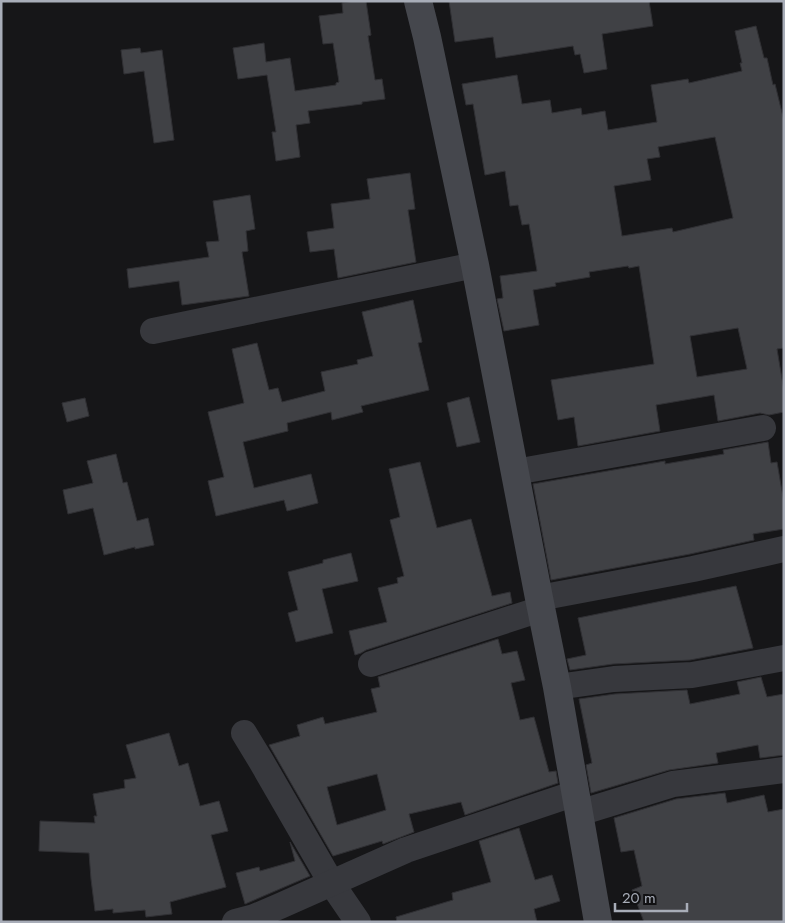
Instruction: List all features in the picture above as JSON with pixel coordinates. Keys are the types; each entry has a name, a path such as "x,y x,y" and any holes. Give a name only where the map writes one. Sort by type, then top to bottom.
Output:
{"street":[{"path":"418,1 475,266 557,687 598,922"},
{"path":"154,331 475,266"},
{"path":"515,472 763,428"},
{"path":"370,664 540,604 784,549"},
{"path":"557,687 614,679 692,675 784,658"},
{"path":"244,733 332,884 358,922"},
{"path":"235,922 254,917 406,850 578,803 673,784 784,770"}],"building":[{"path":"366,1 371,35 368,36 375,80 382,79 385,99 308,111 310,123 296,125 300,157 276,161 272,132 276,132 267,75 238,79 233,48 264,43 266,62 290,58 295,91 336,85 339,82 333,43 323,44 319,16 343,13 342,3"},
{"path":"449,1 649,1 653,26 602,34 607,69 584,73 580,54 575,55 573,46 496,58 493,37 455,42"},
{"path":"756,26 764,58 767,58 773,85 775,84 784,121 784,348 777,349 784,391 784,412 769,415 760,413 718,421 714,395 656,405 660,431 578,446 574,417 558,420 551,380 654,364 639,266 589,272 590,277 555,283 556,286 533,290 539,325 504,331 497,299 503,298 500,276 537,271 529,224 522,225 518,205 510,206 505,171 485,175 473,104 466,105 462,84 517,75 522,104 550,100 552,113 581,108 582,115 605,111 608,130 657,122 651,85 688,79 689,83 742,71 735,31","holes":["715,137 733,218 673,232 672,228 622,236 614,186 651,180 647,159 660,157 658,147","738,328 747,369 697,377 690,336"]},
{"path":"140,48 141,53 162,50 174,140 154,143 144,71 124,74 121,50"},
{"path":"410,173 415,209 408,210 416,262 338,278 334,249 310,252 307,232 334,228 331,204 370,199 367,179"},
{"path":"250,195 255,229 246,231 248,251 242,252 249,296 182,305 179,281 129,288 127,269 209,257 206,242 219,241 213,201"},
{"path":"413,300 422,342 418,343 429,390 361,406 363,412 332,420 331,412 287,423 288,431 243,442 254,488 311,474 318,503 287,511 284,500 216,516 208,481 224,477 208,412 244,403 232,349 257,343 269,390 278,388 282,402 325,391 321,372 358,364 357,360 373,356 362,312"},
{"path":"469,397 480,442 457,447 447,403"},
{"path":"85,398 89,416 67,422 62,403"},
{"path":"768,442 771,463 777,462 784,503 784,529 753,534 754,540 551,580 533,484 665,461 665,464 724,454 723,450"},
{"path":"116,454 123,483 127,482 137,521 148,518 154,545 135,549 135,547 104,555 93,508 68,514 63,490 93,483 87,461"},
{"path":"420,462 437,528 471,519 492,596 510,592 512,603 355,655 349,631 387,622 378,588 398,583 397,578 404,576 390,520 400,517 389,469"},
{"path":"351,553 358,581 322,589 333,633 296,642 288,613 298,610 288,572"},
{"path":"736,586 753,648 690,660 613,664 570,670 567,659 586,655 578,618"},
{"path":"498,639 502,654 517,651 525,680 511,683 520,720 534,717 549,772 556,771 558,783 465,815 461,802 409,814 414,832 383,844 382,841 333,856 269,745 300,736 297,725 323,717 325,724 377,712 371,689 380,687 378,677","holes":["377,774 386,810 337,825 327,787"]},
{"path":"761,677 767,697 784,694 784,755 760,758 758,745 716,753 718,763 669,770 591,793 586,765 592,763 579,699 615,694 687,690 690,704 740,694 737,682"},
{"path":"169,733 179,766 188,763 200,806 219,801 228,831 211,835 226,887 170,902 172,914 146,917 145,910 113,913 113,909 95,911 89,853 39,851 40,821 95,823 94,816 97,816 93,794 125,788 124,780 136,778 126,745"},
{"path":"725,793 727,803 764,795 768,812 784,809 784,922 644,922 632,890 642,886 634,850 621,852 614,818 676,799"},
{"path":"519,828 535,880 552,875 560,901 534,909 537,922 397,922 396,917 453,900 452,893 491,882 479,841"},
{"path":"290,842 310,876 245,904 236,873 259,867 260,871 295,861"}]}
